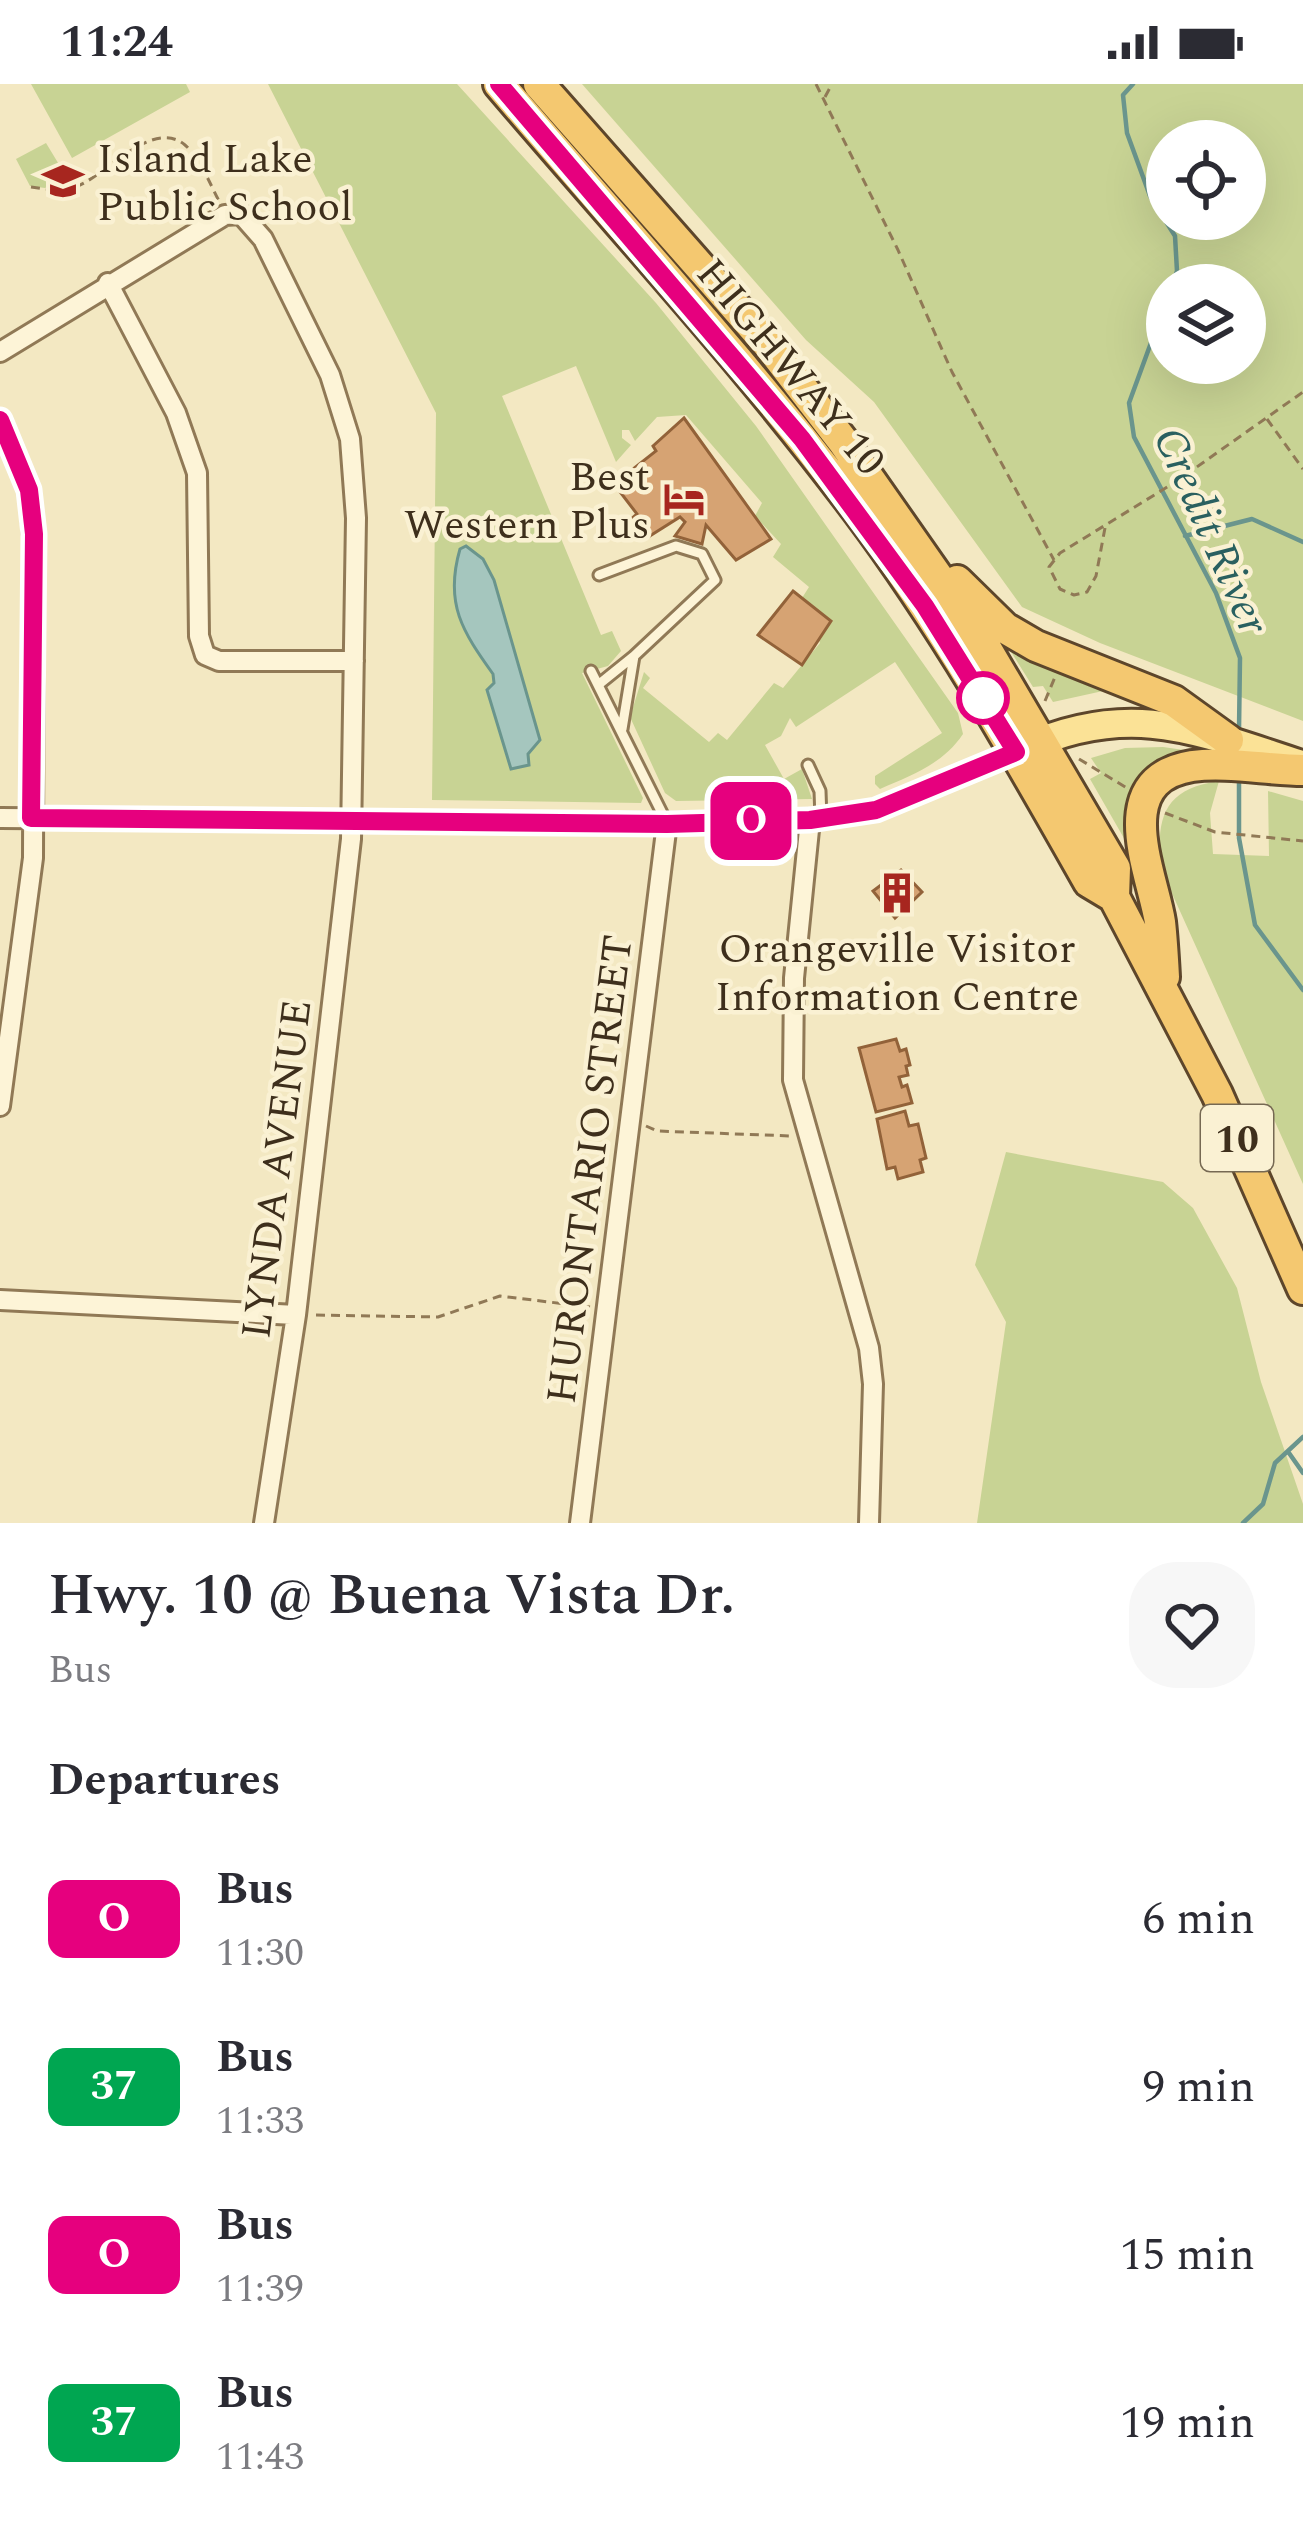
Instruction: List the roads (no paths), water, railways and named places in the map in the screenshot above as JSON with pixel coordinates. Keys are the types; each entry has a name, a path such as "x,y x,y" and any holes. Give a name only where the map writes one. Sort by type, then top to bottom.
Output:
{"highway":[{"name":"HIGHWAY 10","path":"499,84 802,439 1115,868 1114,897 1165,989 1303,1289"},
{"name":"HIGHWAY 10","path":"538,84 768,344 976,633 1029,746"},
{"path":"908,536 1005,628 1063,658 1174,701 1240,756"},
{"path":"1165,989 1160,920 1138,836 1146,799 1178,770 1240,756 1303,768"}],"main road":[{"path":"1029,746 1110,721 1139,720 1174,724 1240,756"}],"street":[{"name":"LYNDA AVENUE","path":"0,352 225,215 241,214 254,225 330,375 350,439 356,518 352,822 296,1315 263,1523"},
{"path":"108,283 190,448 199,506 199,636 205,655 220,661 354,662"},
{"path":"0,421 29,490 34,534 33,858 0,1106"},
{"path":"0,818 667,824 816,820 876,810 1029,746"},
{"path":"816,820 790,1040 793,1080 868,1348 873,1384 869,1523"},
{"name":"HURONTARIO STREET","path":"580,1523 667,824"},
{"path":"0,1300 296,1315"}],"lane":[{"path":"598,685 715,580 702,554 676,546 599,575"},
{"path":"622,729 634,656"},
{"path":"591,670 667,824"},
{"path":"808,765 820,791 816,820"}],"water":[{"path":"466,546 483,559 494,580 540,740 528,754 529,765 511,769 487,690 494,683 493,674 459,616 454,586 460,549"}],"waterway":[{"name":"Credit River","path":"1133,84 1123,95 1127,133 1150,196 1175,236 1177,264"},
{"name":"Credit River","path":"1146,356 1129,403 1134,437 1216,593 1240,658 1239,730"},
{"path":"1185,536 1252,519 1303,542"},
{"name":"Credit River","path":"1239,778 1239,838 1255,925 1303,990"},
{"name":"Credit River","path":"1243,1523 1263,1504 1275,1463 1303,1437"},
{"path":"1289,1453 1303,1473"}],"place":[{"name":"Island Lake Public School","path":"63,181"},
{"name":"Best Western Plus","path":"684,499"},
{"name":"Orangeville Visitor Information Centre","path":"897,893"}]}
